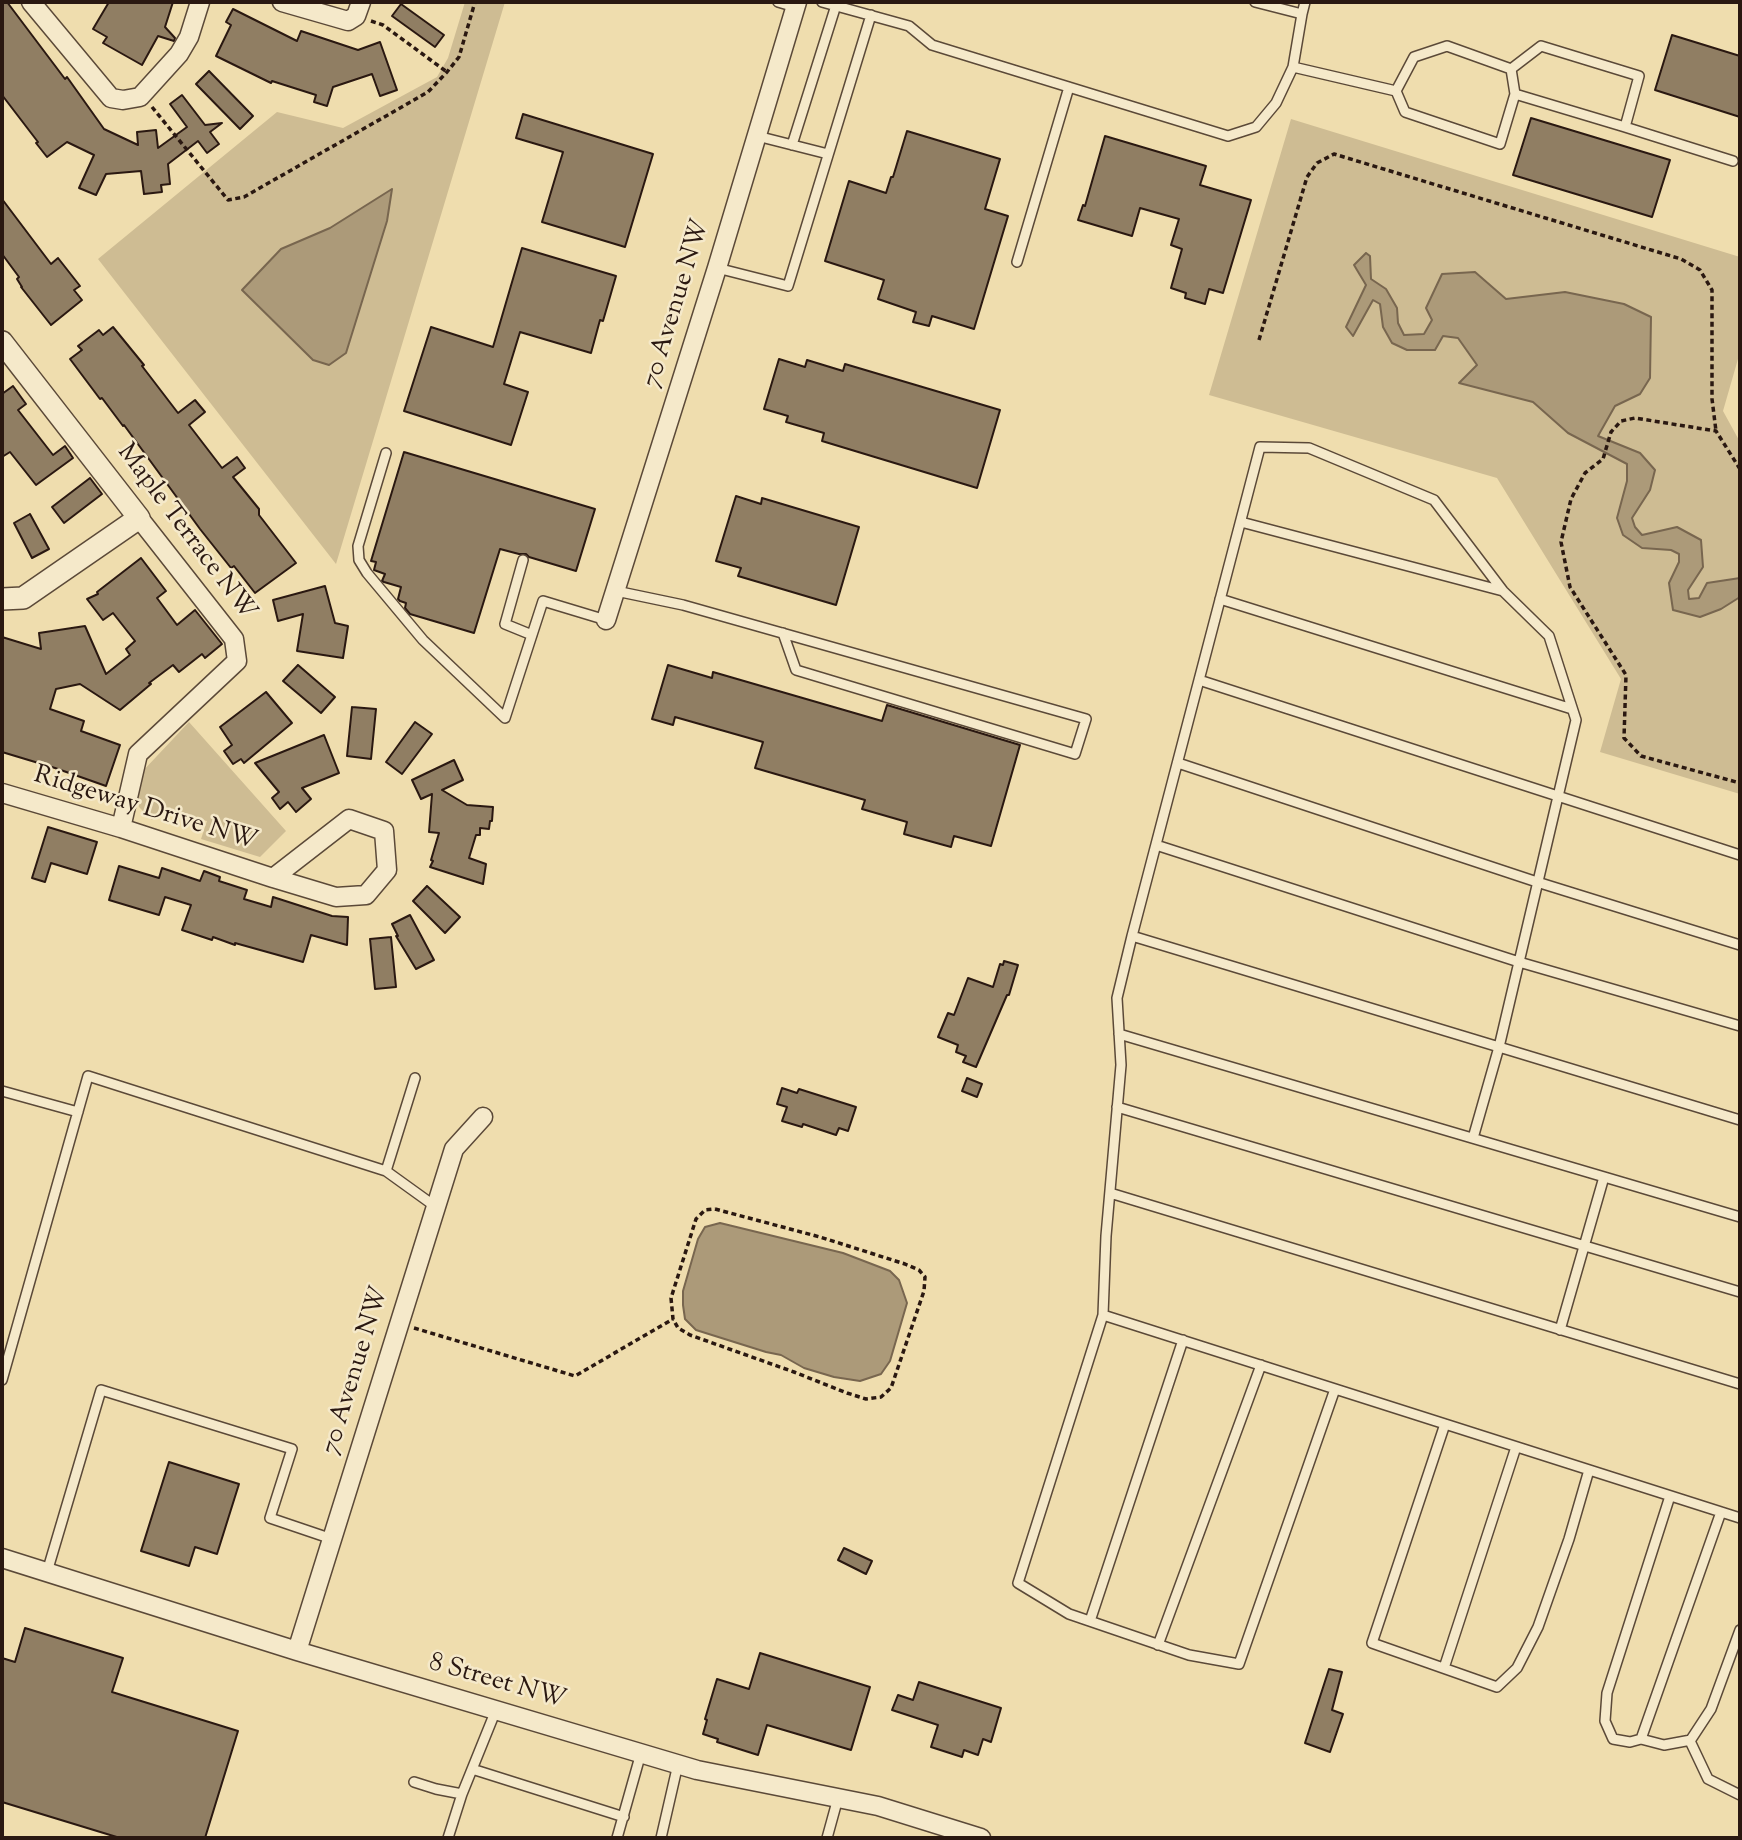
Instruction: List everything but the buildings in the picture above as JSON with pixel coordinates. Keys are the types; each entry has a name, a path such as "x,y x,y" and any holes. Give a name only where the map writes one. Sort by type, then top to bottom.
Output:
{"street":[{"path":"31,2 111,99 123,100 140,96 179,54 190,37 200,2"},
{"path":"282,2 348,21 359,9"},
{"name":"70 Avenue NW","path":"606,620 757,136 790,3"},
{"name":"Maple Terrace NW","path":"2,342 234,639 237,661 138,754 121,828"},
{"path":"2,598 23,598 139,519"},
{"name":"Ridgeway Drive NW","path":"2,793 121,828 273,878 336,897 366,895 387,870 384,831 349,819 273,878"},
{"name":"70 Avenue NW","path":"297,1651 454,1149 483,1117"},
{"name":"8 Street NW","path":"2,1558 297,1651 698,1770 878,1807 981,1838"}],"lane":[{"path":"822,2 836,3 909,26 932,45 1228,136 1256,127 1276,103 1293,66 1305,2"},
{"path":"1255,2 1301,14"},
{"path":"792,145 836,3"},
{"path":"717,268 788,286 871,15"},
{"path":"1396,91 1414,57 1447,46 1511,69"},
{"path":"1511,69 1541,46 1639,76 1625,127"},
{"path":"1293,66 1396,91"},
{"path":"1396,91 1405,112 1500,145 1516,94 1511,69"},
{"path":"1017,262 1069,87"},
{"path":"1516,94 1733,161"},
{"path":"757,136 828,154"},
{"path":"1335,1389 1239,1664 1189,1655 1069,1614 1018,1583 1102,1315 1121,1065 1117,998 1260,447 1310,448 1434,500 1503,591 1549,636 1576,720 1499,1047 1473,1138"},
{"path":"386,453 358,546 359,560 423,640 505,718 543,601 606,620"},
{"path":"1241,522 1503,591"},
{"path":"523,560 505,624 532,635"},
{"path":"616,591 683,605 783,633 1086,719 1075,754 796,670 783,633"},
{"path":"1220,599 1572,709"},
{"path":"1199,680 1740,855"},
{"path":"1178,763 1537,882 1740,945"},
{"path":"1156,845 1519,962 1740,1026"},
{"path":"1132,936 1740,1120"},
{"path":"1119,1034 1740,1217"},
{"path":"2,1380 88,1076 386,1171 436,1207"},
{"path":"386,1171 415,1078"},
{"path":"2,1091 78,1112"},
{"path":"1117,1107 1740,1292"},
{"path":"1560,1330 1604,1177"},
{"path":"1110,1193 1740,1384"},
{"path":"1102,1315 1740,1518"},
{"path":"1090,1621 1183,1340"},
{"path":"1158,1645 1261,1365"},
{"path":"47,1572 101,1390 292,1449 270,1518 332,1539"},
{"path":"1445,1424 1373,1643 1497,1687 1517,1668 1538,1627 1569,1539 1589,1470"},
{"path":"1444,1668 1516,1447"},
{"path":"1670,1496 1607,1693 1605,1721 1613,1739 1630,1742 1641,1739 1664,1745 1691,1740 1711,1709 1740,1630"},
{"path":"1641,1739 1721,1512"},
{"path":"448,1838 462,1794 496,1710"},
{"path":"1691,1740 1707,1779 1740,1795"},
{"path":"617,1838 641,1753"},
{"path":"661,1838 678,1764"},
{"path":"472,1769 624,1817"},
{"path":"414,1782 462,1794"},
{"path":"827,1838 838,1798"}],"path":[{"path":"140,96 155,110 228,200 244,197 428,92 459,57 475,2"},
{"path":"359,9 447,72"},
{"path":"1259,340 1307,177 1317,163 1335,154 1681,259 1700,270 1712,290 1712,399 1716,431 1740,469"},
{"path":"1716,431 1635,418 1621,421 1611,432 1603,459 1585,473 1571,499 1561,542 1570,587 1626,675 1624,738 1641,756 1740,783"},
{"path":"715,1209 820,1237 905,1264 919,1270 925,1278 924,1291 900,1367 891,1388 881,1397 866,1399 847,1393 794,1371 690,1335 678,1328 673,1319 671,1298 696,1219 705,1210 715,1209"},
{"path":"400,1324 575,1376 673,1319"}],"shaded area":[{"path":"465,2 505,2 336,564 98,259 277,112 343,128 437,77 448,58"},
{"path":"1291,119 1740,257 1740,352 1723,411 1740,442 1740,794 1600,752 1621,679 1497,478 1209,395"},
{"path":"392,189 387,221 346,353 329,365 313,360 242,290 281,249 330,228"},
{"path":"1366,253 1370,256 1371,279 1386,289 1397,308 1398,323 1404,335 1424,334 1432,320 1426,308 1442,274 1475,272 1506,299 1565,292 1624,304 1651,317 1650,378 1640,394 1615,406 1598,436 1640,453 1655,470 1650,490 1632,518 1642,535 1677,527 1701,540 1703,567 1688,590 1689,599 1699,598 1707,583 1740,578 1740,597 1721,609 1700,617 1673,610 1669,583 1679,562 1679,554 1671,550 1642,548 1623,535 1617,518 1627,481 1627,464 1568,433 1533,402 1459,383 1477,365 1458,338 1443,336 1435,350 1407,350 1392,343 1383,327 1380,304 1373,300 1353,336 1346,327 1366,285 1354,265"},
{"path":"189,722 286,831 260,857 201,839 207,821 160,812 152,820 139,807 137,789 140,774"},
{"path":"720,1223 843,1253 890,1271 899,1280 907,1303 890,1361 881,1374 860,1381 834,1377 804,1368 781,1355 696,1330 685,1319 683,1291 698,1239 705,1227"}]}
